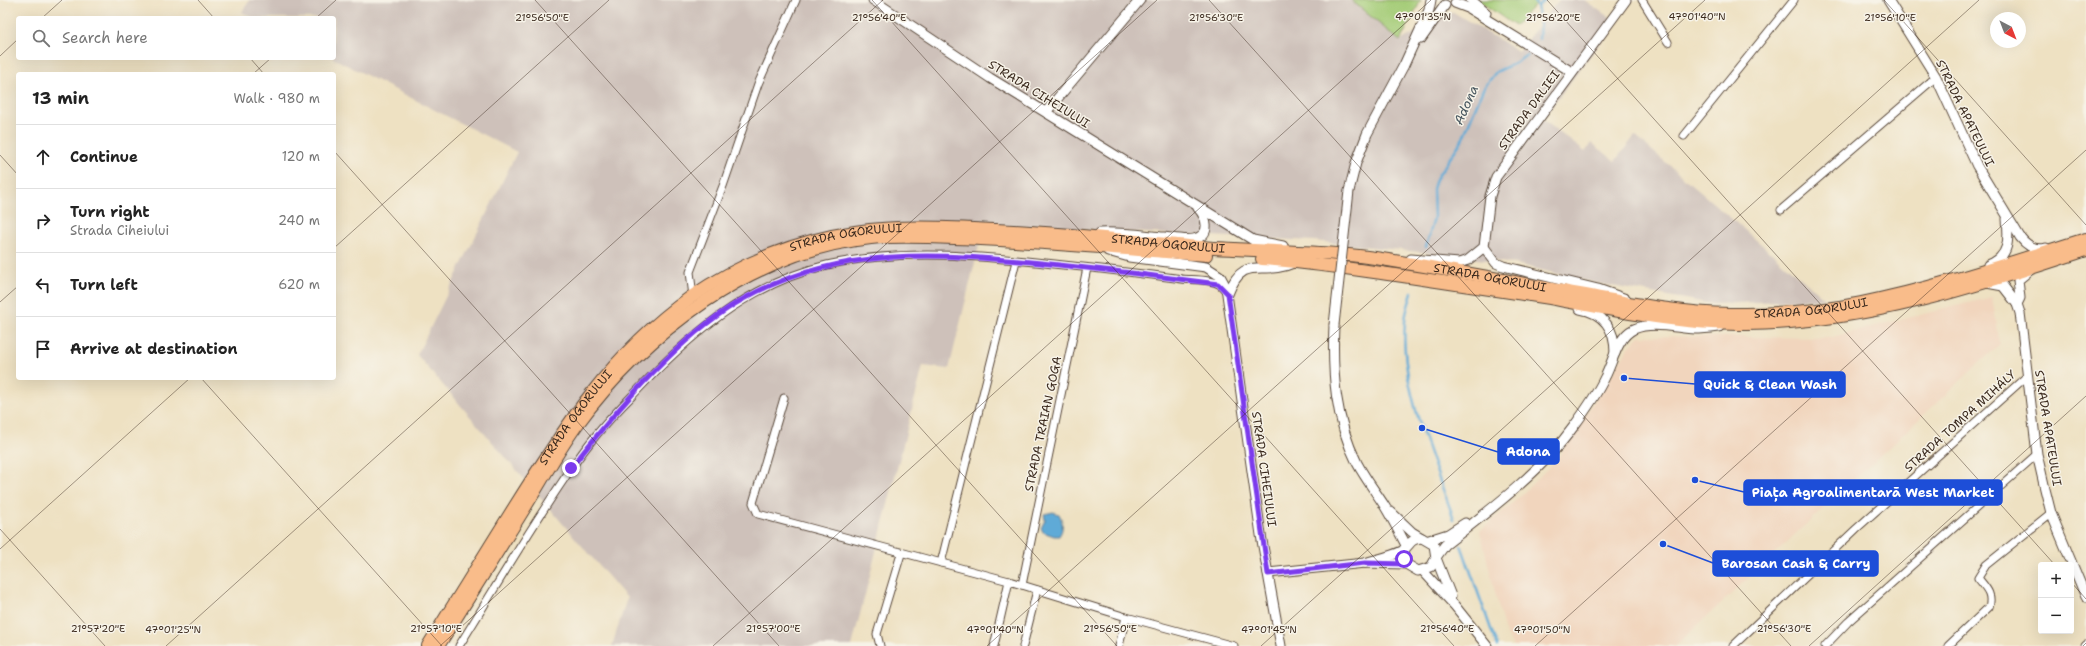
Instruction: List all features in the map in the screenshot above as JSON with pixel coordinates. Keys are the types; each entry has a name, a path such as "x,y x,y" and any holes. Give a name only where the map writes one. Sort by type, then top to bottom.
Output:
{"highway":[{"name":"STRADA OGORULUI","path":"428,646 546,456 593,389 640,340 693,296 720,280 762,258 822,238 856,232 934,227 1083,235 1206,248 1379,258 1636,304 1706,313 1794,312 1857,304 1958,277 2086,238"},
{"name":"STRADA OGORULUI","path":"438,646 576,426 610,385 649,345 696,307 726,288 789,258 845,242 870,238 904,236 1049,243 1096,248 1298,262 1508,291 1653,316 1732,324 1819,319 1854,315 1924,300 1985,283 2086,250"}],"street":[{"path":"693,296 690,272 723,186 758,84 796,0"},
{"name":"STRADA CIHEIULUI","path":"873,0 990,78 1253,240 1333,255"},
{"path":"1046,112 1140,0"},
{"path":"1445,6 1433,0 1404,65 1367,134 1356,163 1350,191 1334,326 1332,367 1340,416 1358,464 1384,506 1405,547 1403,554 1406,564 1413,570 1423,571 1432,567 1436,557 1445,545 1521,483 1560,444 1574,426 1605,378 1623,338 1629,332 1640,327 1707,329 1732,324"},
{"path":"1470,0 1510,33"},
{"name":"STRADA DALIEI","path":"1484,247 1490,196 1496,178 1626,0"},
{"path":"1642,0 1668,42"},
{"path":"1684,136 1794,0"},
{"name":"STRADA APATEULUI","path":"1888,0 1936,76 1977,166 2024,242 2039,250 2086,238"},
{"path":"1404,65 1445,6 1457,2 1572,72"},
{"path":"1781,210 1936,76"},
{"name":"STRADA CIHEIULUI","path":"1083,235 1126,233 1193,240 1204,233 1207,228 1204,214 1195,204"},
{"name":"STRADA APATEULUI","path":"1958,277 1998,261 2009,239 2007,216"},
{"path":"1379,258 1410,258 1459,263 1468,260 1484,247 1496,263 1503,266 1598,289 1621,296 1636,304"},
{"name":"STRADA CIHEIULUI","path":"1096,248 1129,257 1212,269 1223,280 1228,294 1268,574 1281,646"},
{"path":"459,646 571,468 595,437 654,371 709,323 743,299 787,277 828,265 863,259 933,255 1016,260 1218,284 1228,294 1236,278 1245,270 1280,267 1298,262"},
{"path":"941,563 1016,260"},
{"name":"STRADA APATEULUI","path":"2017,304 2020,298 2018,280 2023,274 2040,265"},
{"name":"STRADA TRAIAN GOGA","path":"1022,585 1086,268"},
{"name":"STRADA APATEULUI","path":"1985,283 2003,286 2017,304 2020,313 2037,454 2051,513 2086,597"},
{"path":"1508,291 1588,310 1599,316 1606,321 1613,334 1615,354"},
{"name":"STRADA TOMPA MIHÁLY","path":"1733,646 1856,529 2027,376"},
{"path":"784,398 753,503 758,514 901,554 1009,581 1126,617 1234,646"},
{"path":"1825,646 1848,622 2037,454"},
{"path":"1384,506 1412,532 1425,539 1436,549 1436,557 1441,574 1455,606"},
{"path":"1948,646 1989,607 1991,599 1989,592 1978,578 1982,570 2051,513"},
{"path":"1365,563 1405,547 1416,538 1425,539 1448,534 1480,516"},
{"path":"880,646 877,634 901,554"},
{"path":"1268,574 1365,563 1406,564"},
{"path":"1423,571 1455,606 1487,646"},
{"path":"994,646 1009,581"},
{"path":"1023,646 1038,590"},
{"path":"1119,646 1126,617"}],"shaded area":[{"path":"250,0 1351,0 1400,41 1453,12 1518,51 1559,0 1584,0 1616,22 1542,119 1585,152 1592,143 1615,161 1635,136 1825,299 1713,304 1596,283 1516,264 1439,254 1314,241 984,225 949,369 923,366 852,646 612,646 627,598 417,355 517,152 336,60 336,16 250,16 242,12"},
{"path":"1992,297 2000,344 1675,646 1513,646 1504,629 1480,531 1515,501 1557,459 1629,347 1640,336 1828,338"}],"green space":[{"path":"1351,0 1421,0 1400,41"},
{"path":"1478,0 1539,0 1515,26"}],"water":[{"path":"1053,512 1059,514 1061,519 1062,528 1059,536 1054,536 1043,532 1041,528 1045,520 1044,514"}],"waterway":[{"name":"Adona","path":"1533,0 1537,6"},
{"name":"Adona","path":"1539,39 1540,22 1537,6 1545,0"},
{"name":"Adona","path":"1426,247 1434,218 1433,189 1436,179 1462,140 1483,89 1496,72 1515,63 1527,55"},
{"name":"Adona","path":"1412,292 1405,318 1407,371 1419,422 1454,519"},
{"name":"Adona","path":"1461,545 1497,646"}],"place":[{"name":"Quick & Clean Wash","path":"1624,378"},
{"name":"Adona","path":"1422,428"},
{"name":"Piața Agroalimentară West Market","path":"1695,480"},
{"name":"Barosan Cash & Carry","path":"1663,544"}],"route":[{"path":"571,468 595,437 654,371 714,318 743,299 771,284 787,277 828,265 863,259 933,255 1016,260 1186,279 1221,285 1228,294 1261,535 1268,574 1365,563 1406,564 1404,559"}]}
